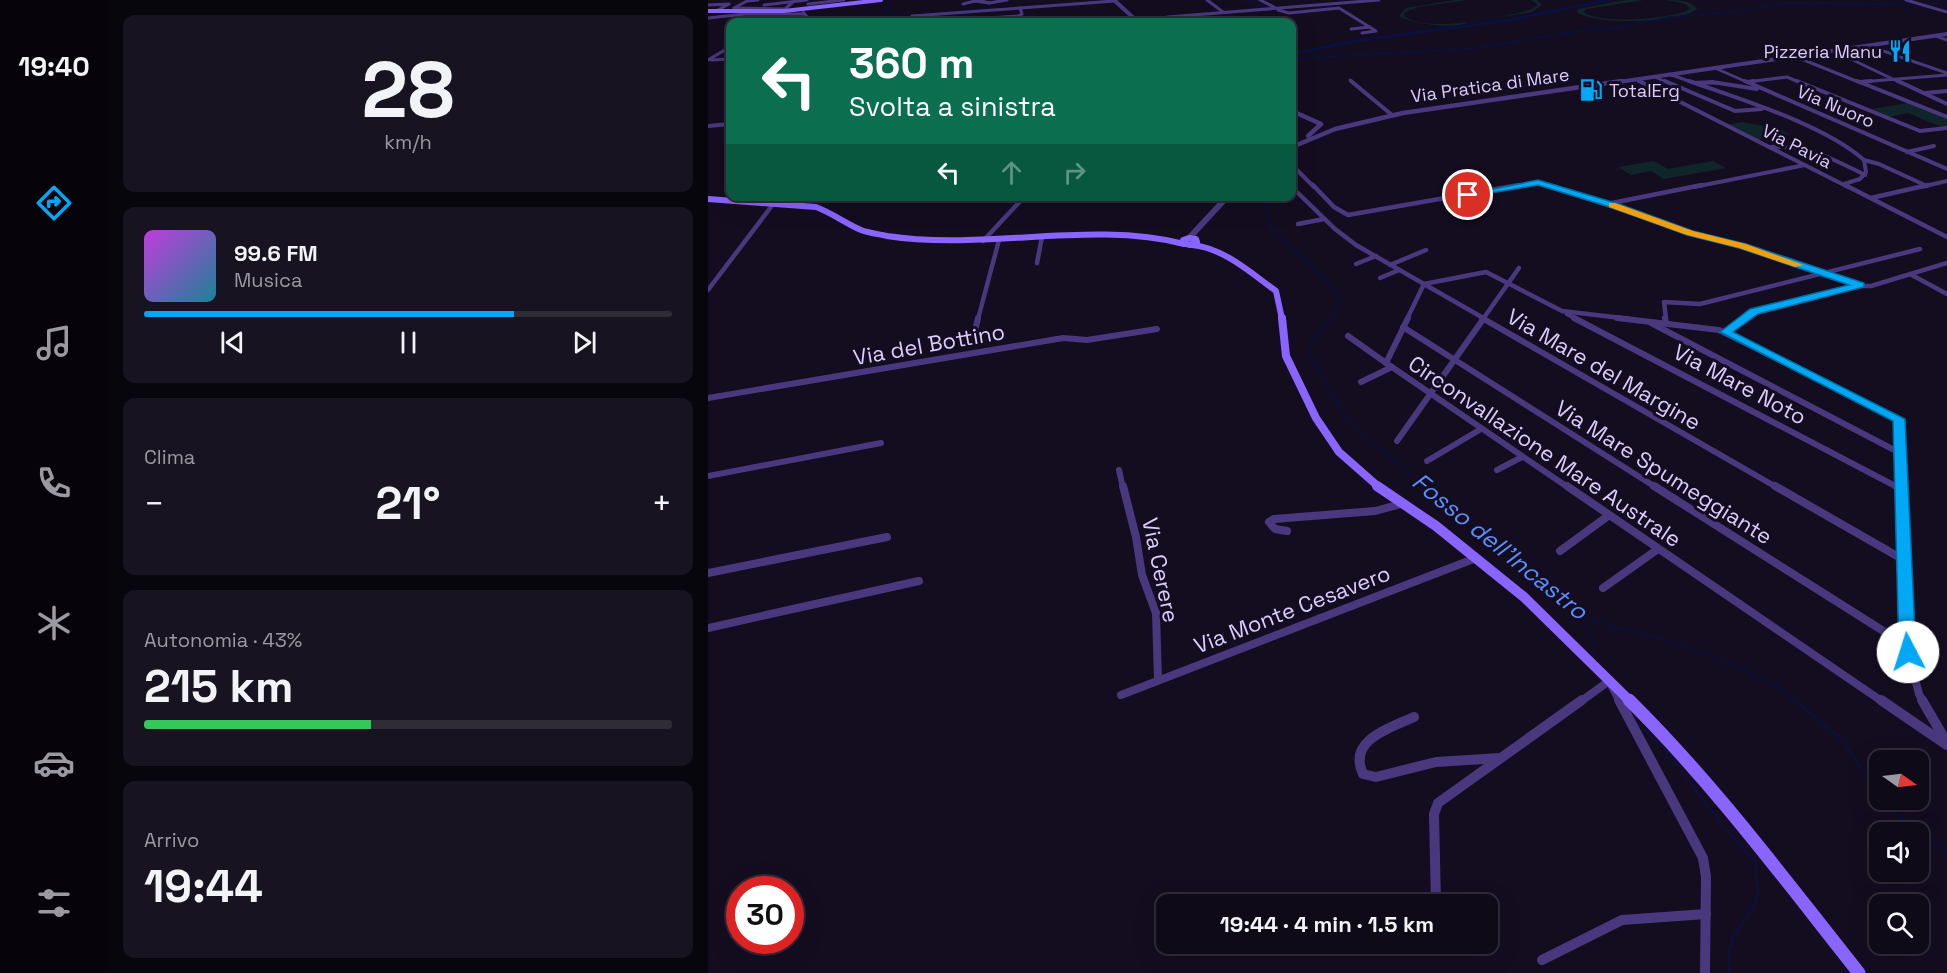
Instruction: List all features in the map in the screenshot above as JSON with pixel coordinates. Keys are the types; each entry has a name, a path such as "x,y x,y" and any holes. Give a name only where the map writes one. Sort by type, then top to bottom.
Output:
{"main road":[{"path":"708,11 803,12 881,0"},
{"path":"708,199 726,200"},
{"path":"741,201 823,209 855,228 877,235 983,241 1102,235 1193,241 1240,264 1276,291 1281,302 1286,356 1320,426 1339,452 1359,472 1401,504 1436,526 1524,597 1609,681 1696,769 1859,973"}],"street":[{"path":"731,10 749,0 760,0 758,6"},
{"path":"731,10 793,2 844,0"},
{"path":"955,2 976,0 989,3 1007,0"},
{"path":"917,18 912,16 1114,0 1134,18"},
{"path":"1207,0 1223,12"},
{"path":"1260,0 1287,13 1339,8 1376,31 1362,33"},
{"path":"1293,0 1301,6"},
{"path":"1324,0 1330,4"},
{"path":"1160,18 1379,0"},
{"path":"1906,0 1947,12"},
{"path":"708,5 729,4 716,11"},
{"path":"739,6 786,4"},
{"path":"981,18 1022,14 1020,7"},
{"path":"1312,10 1317,14"},
{"path":"708,18 803,12 808,18"},
{"path":"1351,29 1370,27"},
{"name":"Via Pratica di Mare","path":"1296,145 1332,130 1392,115 1947,34"},
{"path":"1936,36 1947,40"},
{"path":"1869,46 1947,74"},
{"path":"708,60 726,49"},
{"path":"1834,51 1947,104"},
{"path":"1794,56 1947,117"},
{"path":"708,60 726,59"},
{"name":"Via Nuoro","path":"1715,68 1947,169"},
{"path":"1858,82 1947,74"},
{"path":"1669,75 1764,109 1826,135 1864,160 1879,164 1927,186"},
{"path":"1655,76 1736,112 1764,109"},
{"path":"1747,82 1788,77 1919,130 1947,128"},
{"name":"Via Pavia","path":"1635,79 1947,237"},
{"path":"1350,80 1392,115"},
{"path":"1695,83 1713,80 1742,88 1763,89"},
{"path":"1923,93 1947,91"},
{"path":"1296,113 1321,124 1296,144"},
{"path":"708,126 726,124"},
{"path":"1769,147 1787,144 1804,147 1865,175"},
{"path":"1907,152 1934,146"},
{"path":"1864,160 1865,175"},
{"path":"1609,204 1805,165"},
{"path":"1296,168 1339,212 1350,216 1533,183 1609,204 1690,233 1742,246 1860,285 1871,286 1947,264"},
{"path":"1844,184 1858,180 1865,175"},
{"path":"1871,198 1947,182"},
{"name":"Via Mare del Margine","path":"1298,193 1345,237 1390,265 1904,560"},
{"path":"983,241 1020,201"},
{"path":"1193,241 1224,201"},
{"path":"708,290 774,203"},
{"path":"1298,224 1324,219"},
{"path":"1037,263 1042,237"},
{"path":"976,327 999,240"},
{"path":"1666,323 1664,302 1700,304 1920,249"},
{"path":"1390,265 1426,250"},
{"path":"1356,264 1376,256"},
{"path":"1397,441 1519,267"},
{"path":"1380,278 1399,270"},
{"name":"Circonvallazione Mare Australe","path":"1481,272 1489,273 1562,311 1725,332 1897,418 1900,423 1907,646 1917,689 1947,744 1608,516 1389,365 1403,327 1424,284 1481,272"},
{"path":"1910,274 1947,294"},
{"path":"1725,332 1754,311 1860,285"},
{"name":"Via Mare Noto","path":"1562,311 1902,489"},
{"path":"1646,321 1900,453"},
{"name":"Via Mare Spumeggiante","path":"1403,327 1907,646"},
{"name":"Via del Bottino","path":"708,398 1065,338 1088,340 1156,329"},
{"path":"1348,336 1389,365 1361,382"},
{"path":"1427,461 1481,429"},
{"path":"708,476 881,443"},
{"path":"1497,470 1522,457"},
{"name":"Via Cerere","path":"1119,470 1136,537 1141,571 1156,613 1158,680"},
{"path":"1287,531 1275,529 1269,522 1274,519 1375,511 1401,504"},
{"path":"1560,551 1608,516"},
{"path":"708,573 887,537"},
{"path":"1604,588 1658,549"},
{"name":"Via Monte Cesavero","path":"1121,695 1476,558"},
{"path":"708,628 919,581"},
{"path":"1436,894 1435,808 1442,799 1609,681 1702,854 1706,873 1705,973"},
{"path":"1414,717 1372,738 1363,746 1358,762 1363,774 1376,777 1414,767 1469,758 1500,758"},
{"path":"1542,960 1622,920 1706,914"}],"green space":[{"path":"1468,0 1418,7 1405,12 1404,16 1429,24 1470,22 1455,26 1434,25 1413,21 1405,19 1399,16 1406,8"},
{"path":"1531,0 1537,0 1542,5 1532,12 1492,18 1530,10 1538,5"},
{"path":"1626,0 1644,0 1586,9 1584,12 1605,18 1637,19 1669,16 1690,9 1686,4 1667,0 1688,2 1697,9 1674,17 1637,21 1601,19 1577,12 1578,9"},
{"path":"1908,103 1947,118 1947,126 1942,127 1908,113 1889,117 1871,109"},
{"path":"1742,122 1790,134 1758,140 1727,125"},
{"path":"1654,161 1668,169 1713,161 1726,168 1664,179 1651,171 1631,175 1618,167"}],"waterway":[{"path":"1246,0 1265,7"},
{"path":"1296,53 1362,40 1511,20 1607,0"},
{"name":"Fosso dell'Incastro","path":"881,1 887,11 896,17"},
{"path":"1296,59 1477,48 1564,33 1624,27 1671,17 1736,12 1783,3 1914,4"},
{"path":"1923,4 1947,3"},
{"path":"896,17 994,8"},
{"name":"Fosso dell'Incastro","path":"1264,201 1271,229 1333,288 1339,297 1334,313 1315,340 1309,356 1346,417 1363,436 1539,575 1582,618 1680,644 1736,666 1778,687 1796,702"},
{"path":"1582,619 1595,645 1592,656"},
{"name":"Fosso dell'Incastro","path":"1794,700 1844,741 1869,781"},
{"path":"1636,722 1668,753 1727,831 1755,861 1758,895 1753,908 1733,937 1729,951 1729,973"},
{"name":"Fosso dell'Incastro","path":"1893,810 1947,853"}],"slow traffic":[{"path":"1612,205 1690,233 1742,246 1799,265"}],"place":[{"name":"Pizzeria Manu","path":"1900,51"},
{"name":"TotalErg","path":"1591,90"}],"route":[{"path":"1468,195 1538,182 1616,206 1690,233 1742,246 1860,285 1754,311 1725,332 1899,419 1905,630 1908,652"}]}
